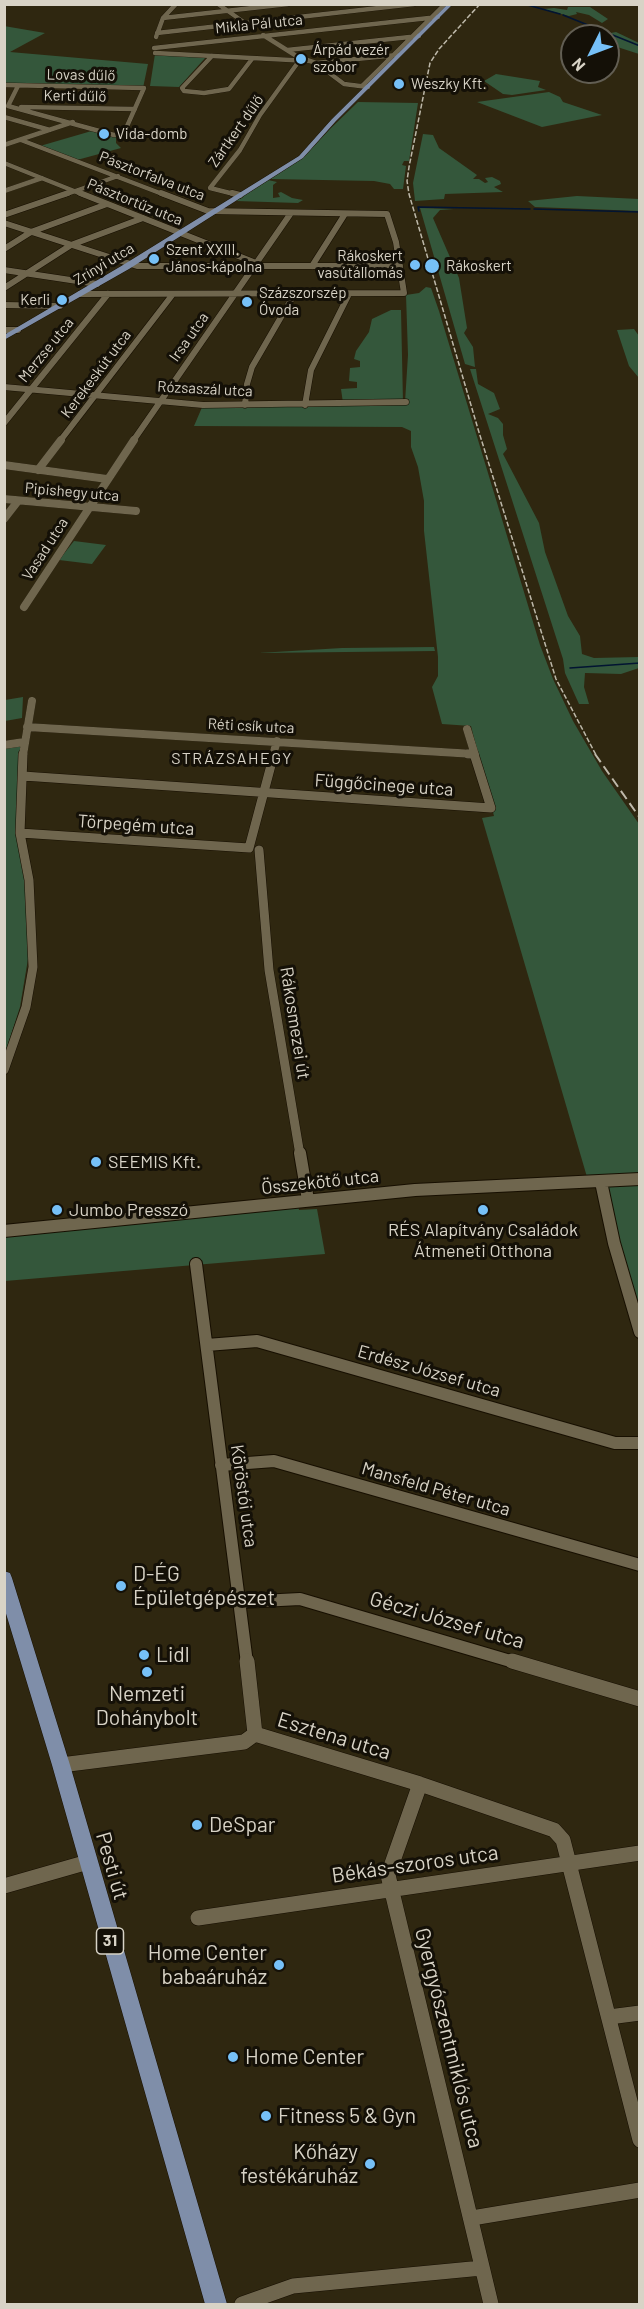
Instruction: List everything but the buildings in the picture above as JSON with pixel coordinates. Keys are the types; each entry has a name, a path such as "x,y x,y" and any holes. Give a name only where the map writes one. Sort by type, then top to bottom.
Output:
{"main road":[{"name":"Zrínyi utca","path":"4,338 130,264 305,154 365,86 451,4"},
{"name":"Pesti út","path":"4,1578 61,1765 216,2304"}],"street":[{"path":"176,4 164,18 153,50 252,59 299,59 316,63 344,84 365,86"},
{"path":"218,4 299,59"},
{"path":"164,18 288,4"},
{"path":"157,33 414,4"},
{"path":"436,17 445,4"},
{"name":"Mikla Pál utca","path":"153,50 436,17"},
{"path":"287,50 417,36"},
{"path":"316,63 398,55"},
{"path":"212,56 182,88 184,92 204,93 229,89 252,59"},
{"name":"Zártkert dűlő","path":"240,195 210,188 240,150 260,115 299,59"},
{"name":"Lovas dűlő","path":"4,85 144,88 135,110"},
{"path":"18,86 7,104 34,115 74,122 111,135 124,133 135,110"},
{"name":"Kerti dűlő","path":"15,108 135,110"},
{"path":"4,117 51,130"},
{"path":"4,123 14,120"},
{"path":"4,145 74,122"},
{"name":"Pásztorfalva utca","path":"21,140 208,211 387,214 400,266"},
{"name":"Pásztortűz utca","path":"7,165 180,232 255,265"},
{"path":"4,215 118,176"},
{"path":"4,191 42,178"},
{"path":"4,249 31,232 107,204"},
{"name":"Irsa utca","path":"89,507 291,213"},
{"path":"312,266 345,214"},
{"path":"4,288 71,245 143,218"},
{"path":"4,223 130,264 400,266 405,293 80,294"},
{"path":"4,270 97,284"},
{"name":"Merzse utca","path":"4,423 108,294"},
{"name":"Kerekeskút utca","path":"39,470 173,294"},
{"path":"245,405 252,367 295,294"},
{"path":"305,405 307,385 312,370 349,294"},
{"path":"4,305 60,306"},
{"path":"4,330 18,330"},
{"name":"Rózsaszál utca","path":"4,387 203,405 406,402"},
{"path":"4,465 107,479"},
{"name":"Pipishegy utca","path":"4,499 136,511"},
{"path":"4,519 18,501"},
{"name":"Vasad utca","path":"24,607 89,507"},
{"path":"4,1070 26,1007 33,967 29,880 20,833 24,742 32,701"},
{"name":"Réti csík utca","path":"27,727 474,754"},
{"path":"467,729 474,754"},
{"path":"254,849 264,794 278,741"},
{"path":"4,745 24,742"},
{"name":"Függőcinege utca","path":"23,776 491,808 474,754"},
{"name":"Törpegém utca","path":"20,833 254,849"},
{"name":"Rákosmezei út","path":"254,849 269,970 308,1200"},
{"name":"Összekötő utca","path":"4,1231 451,1187 639,1179"},
{"path":"601,1182 614,1243 639,1332"},
{"name":"Köröstói utca","path":"196,1264 241,1602 255,1734"},
{"name":"Erdész József utca","path":"207,1345 257,1341 615,1443 639,1443"},
{"name":"Mansfeld Péter utca","path":"221,1465 274,1461 639,1565"},
{"name":"Géczi József utca","path":"241,1602 300,1599 639,1699"},
{"name":"Esztena utca","path":"61,1765 244,1742 255,1734 420,1784 554,1830 563,1840 639,2140"},
{"name":"Gyergyószentmiklós utca","path":"420,1784 388,1875 491,2304"},
{"name":"Békás-szoros utca","path":"198,1918 639,1853"},
{"path":"4,1886 88,1862"},
{"path":"609,2017 639,2013"},
{"path":"472,2218 639,2190"},
{"path":"243,2304 293,2286 482,2268"}],"green space":[{"path":"568,7 590,7 608,19 602,23 589,15 576,12 577,14 569,16 543,9 567,10"},
{"path":"4,26 45,33 10,52 148,64 143,88 5,84"},
{"path":"620,34 639,43 639,54 620,48"},
{"path":"155,54 206,57 179,87 150,86"},
{"path":"496,74 540,81 538,87 546,90 512,95 503,94 484,81"},
{"path":"549,92 560,97 563,102 602,115 542,127 477,102"},
{"path":"358,102 418,103 409,161 404,161 402,165 406,166 403,189 394,189 390,184 374,181 270,179 304,157"},
{"path":"95,130 116,137 116,143 121,148 77,160 40,146"},
{"path":"423,134 433,135 439,148 477,175 473,179 479,179 485,183 488,182 485,178 492,177 500,181 501,184 494,187 503,192 445,194 444,199 415,201 413,183"},
{"path":"268,180 277,182 273,185 273,198 280,197 278,193 281,192 292,198 303,200 298,203 236,201"},
{"path":"577,196 639,199 639,211 535,207 528,201"},
{"path":"420,208 454,209 440,210 433,218 459,278 467,328 464,333 473,347 475,367 465,364"},
{"path":"426,287 431,288 439,311 540,645 553,679 573,721 602,771 639,824 639,1175 587,1177 482,818 494,816 471,726 442,724 432,687 438,676 438,657 424,531 424,501 418,467 411,447 411,431 402,427 194,426 203,405 405,402 408,355 406,295 419,293"},
{"path":"391,310 401,310 403,402 343,403 341,389 357,388 357,382 349,381 350,368 360,367 360,361 354,359 356,351 369,332 372,319"},
{"path":"634,329 639,336 639,378 629,366 617,330"},
{"path":"470,369 476,369 478,384 494,393 500,409 488,414 498,418 503,424 507,449 503,454 539,523 545,552 568,616 580,636 582,654 594,658 639,657 639,668 621,674 585,673 584,687 589,704 579,704 565,673 563,659"},
{"path":"74,541 106,545 92,564 59,560"},
{"path":"434,647 435,651 258,653 342,648"},
{"path":"23,697 22,718 5,721 5,700"},
{"path":"24,742 20,833 29,880 28,959 20,1007 5,1053 5,745"},
{"path":"639,1180 639,1335 601,1182"},
{"path":"298,1204 299,1210 317,1209 325,1254 5,1281 5,1235"}],"waterway":[{"path":"524,4 560,14"},
{"path":"563,15 640,46"},
{"path":"419,211 418,207 530,209"},
{"path":"534,209 640,212"},
{"path":"570,668 640,663"}],"railway":[{"path":"480,4 439,49 430,63 409,167 407,181 409,194 478,429 556,679 596,755"},
{"path":"595,754 640,818"}],"place":[{"name":"Árpád vezér szobor","path":"301,59"},
{"name":"Weszky Kft.","path":"399,84"},
{"name":"Vida-domb","path":"104,134"},
{"name":"Szent XXIII. János-kápolna","path":"154,259"},
{"name":"Rákoskert vasútállomás","path":"415,265"},
{"name":"Rákoskert","path":"432,266"},
{"name":"Kerli","path":"62,300"},
{"name":"Százszorszép Óvoda","path":"247,302"},
{"name":"SEEMIS Kft.","path":"96,1162"},
{"name":"Jumbo Presszó","path":"57,1210"},
{"name":"RÉS Alapítvány Családok Átmeneti Otthona","path":"483,1210"},
{"name":"D-ÉG Épületgépészet","path":"121,1586"},
{"name":"Lidl","path":"144,1655"},
{"name":"Nemzeti Dohánybolt","path":"147,1672"},
{"name":"DeSpar","path":"197,1825"},
{"name":"Home Center babaáruház","path":"279,1965"},
{"name":"Home Center","path":"233,2057"},
{"name":"Fitness 5 & Gyn","path":"266,2116"},
{"name":"Kőházy festékáruház","path":"370,2164"}],"district":[{"name":"STRÁZSAHEGY","path":"232,759"}]}
